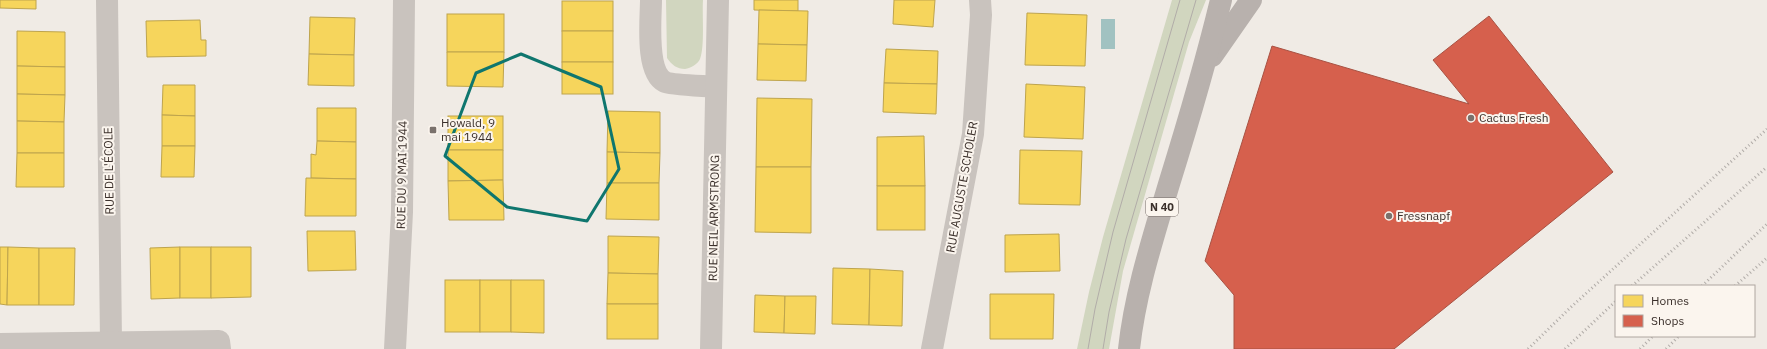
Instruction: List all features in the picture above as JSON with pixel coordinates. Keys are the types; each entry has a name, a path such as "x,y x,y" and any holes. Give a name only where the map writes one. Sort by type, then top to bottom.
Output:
{"main road":[{"name":"N 40","path":"1129,349 1131,332 1148,253 1204,67 1221,0"},
{"name":"N 40","path":"1204,67 1251,0"}],"street":[{"name":"RUE DE L'ÉCOLE","path":"107,0 111,342"},
{"name":"RUE DU 9 MAI 1944","path":"395,349 402,212 404,0"},
{"path":"651,0 651,60 656,74 664,82 716,87"},
{"name":"RUE NEIL ARMSTRONG","path":"711,349 718,0"},
{"name":"RUE AUGUSTE SCHOLER","path":"932,349 973,134 981,15 980,0"},
{"path":"0,344 78,346 111,342 219,341 220,349"}],"highlighted area":[{"path":"521,54 601,87 619,169 587,221 507,207 445,156 476,73"}],"green space":[{"path":"666,0 703,0 702,54 698,63 694,66 682,69 673,65 667,58"},
{"path":"1172,0 1206,0 1189,42 1123,271 1109,349 1077,349 1089,292 1103,237"}],"water":[{"path":"1101,19 1115,19 1115,49 1101,49"}],"building: Homes":[{"path":"0,0 36,0 36,9 0,8"},
{"path":"754,0 798,0 798,11 754,10"},
{"path":"894,0 935,0 933,27 893,24"},
{"path":"562,1 613,1 613,31 562,31"},
{"path":"759,10 808,11 807,45 758,44"},
{"path":"1027,13 1087,15 1085,66 1025,65"},
{"path":"447,14 504,14 504,52 447,52"},
{"path":"310,17 355,18 354,55 309,54"},
{"path":"200,20 201,40 206,40 206,56 147,57 146,21"},
{"path":"17,31 65,32 65,67 17,66"},
{"path":"562,31 613,31 613,62 562,62"},
{"path":"758,44 807,45 806,81 757,80"},
{"path":"886,49 938,51 937,84 884,83"},
{"path":"447,52 504,52 503,87 447,86"},
{"path":"309,54 354,55 354,86 308,85"},
{"path":"562,62 613,62 613,94 562,94"},
{"path":"17,66 65,67 65,95 17,94"},
{"path":"884,83 937,84 936,114 883,112"},
{"path":"1026,84 1085,87 1083,139 1024,137"},
{"path":"163,85 195,85 195,116 162,115"},
{"path":"17,94 65,95 64,122 17,121"},
{"path":"757,98 812,99 811,167 756,167"},
{"path":"317,108 356,108 356,142 317,141"},
{"path":"608,111 660,112 660,153 607,152"},
{"path":"162,115 195,116 195,146 162,146"},
{"path":"448,116 503,116 503,150 448,150"},
{"path":"17,121 64,122 64,153 17,153"},
{"path":"924,136 925,186 877,186 877,137"},
{"path":"317,141 356,142 356,179 311,178 311,154 316,155"},
{"path":"162,146 195,146 194,177 161,177"},
{"path":"448,150 503,150 503,180 448,181"},
{"path":"1020,150 1082,151 1080,205 1019,204"},
{"path":"607,152 660,153 659,183 607,183"},
{"path":"17,153 64,153 64,187 16,187"},
{"path":"756,167 811,167 811,233 755,232"},
{"path":"306,178 356,179 356,216 305,216"},
{"path":"503,180 504,220 449,220 448,181"},
{"path":"607,183 659,183 659,220 606,219"},
{"path":"877,186 925,186 925,230 877,230"},
{"path":"307,231 355,231 356,270 308,271"},
{"path":"1059,234 1060,271 1005,272 1005,235"},
{"path":"608,236 659,237 658,274 608,273"},
{"path":"0,247 8,247 7,305 0,304"},
{"path":"8,247 39,248 39,305 7,305"},
{"path":"180,247 180,298 151,299 150,248"},
{"path":"180,247 211,247 211,298 180,298"},
{"path":"211,247 251,247 251,297 211,298"},
{"path":"39,248 75,248 74,305 39,305"},
{"path":"833,268 870,269 869,325 832,324"},
{"path":"870,269 903,271 902,326 869,325"},
{"path":"608,273 658,274 658,304 607,304"},
{"path":"445,280 480,280 480,332 445,332"},
{"path":"480,280 511,280 511,332 480,332"},
{"path":"511,280 544,280 544,333 511,332"},
{"path":"990,294 1054,294 1053,339 990,339"},
{"path":"755,295 785,296 784,333 754,332"},
{"path":"785,296 816,296 815,334 784,333"},
{"path":"607,304 658,304 658,339 607,339"}],"building: Shops":[{"name":"Fressnapf","path":"1489,16 1613,172 1394,349 1234,349 1234,295 1205,261 1272,46 1469,104 1433,60"}],"tram line":[{"path":"1088,349 1095,309 1113,232 1180,0"},
{"path":"1103,349 1109,312 1126,239 1196,0"}],"railway":[{"path":"1528,349 1570,308 1767,129"},
{"path":"1633,285 1767,167"},
{"path":"1703,285 1767,224"},
{"path":"1736,285 1767,258"},
{"path":"1565,349 1615,302"},
{"path":"1640,349 1652,337"},
{"path":"1666,349 1678,337"}],"place":[{"name":"Cactus Fresh","path":"1471,118"},
{"name":"Howald, 9 mai 1944","path":"433,130"},
{"name":"Fressnapf","path":"1389,216"}]}
